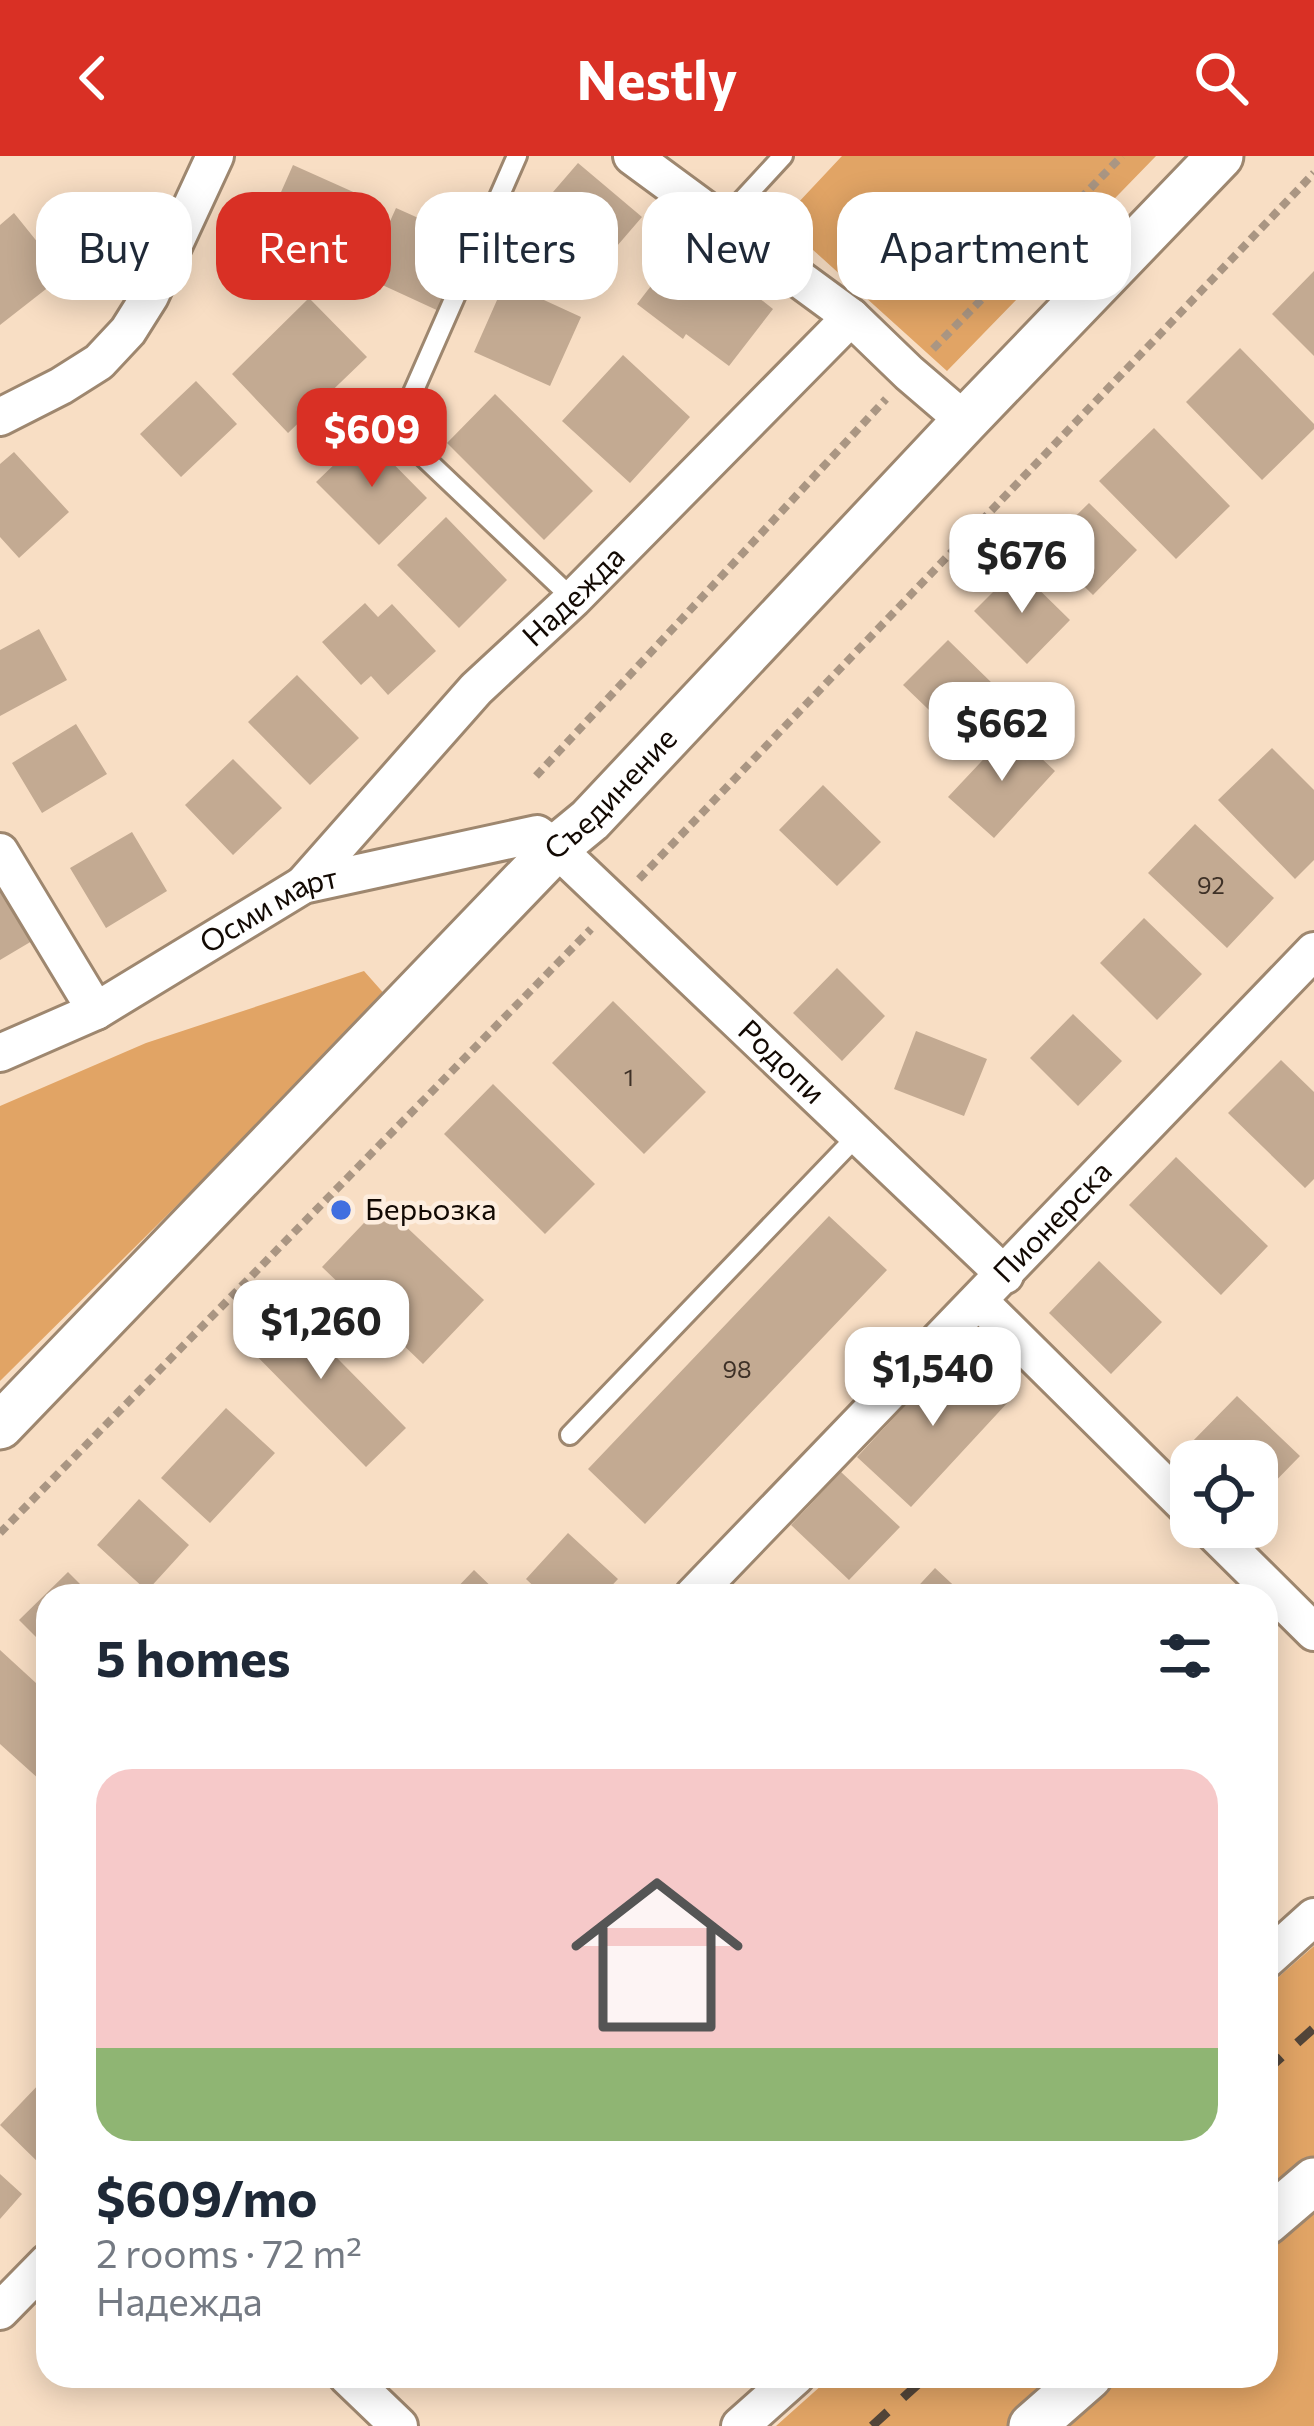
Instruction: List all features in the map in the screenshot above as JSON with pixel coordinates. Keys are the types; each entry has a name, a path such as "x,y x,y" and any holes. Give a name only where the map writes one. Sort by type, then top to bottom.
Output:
{"street":[{"path":"0,417 100,362 128,331 150,296 214,156"},
{"path":"632,156 681,192"},
{"name":"Съединение","path":"0,1426 561,834 1220,156"},
{"path":"813,289 851,317 964,421"},
{"name":"Надежда","path":"303,885 476,689 573,599 851,317"},
{"name":"Родопи","path":"561,834 615,904 858,1135 1170,1487"},
{"name":"Осми март","path":"0,1053 96,1012 303,885 561,834"},
{"path":"0,853 96,1012"},
{"name":"Пионерска","path":"705,1584 1314,951"},
{"path":"1229,1548 1265,1584"},
{"path":"1278,1597 1314,1633"},
{"path":"1278,1950 1314,1918"},
{"path":"1278,2212 1314,2181"},
{"path":"0,2311 36,2274"},
{"path":"359,2388 399,2426"},
{"path":"740,2426 783,2388"},
{"path":"1032,2426 1075,2388"}],"lane":[{"path":"517,156 396,431 573,599"},
{"path":"750,192 783,156"},
{"path":"571,1435 858,1135"}],"path":[{"path":"536,776 909,373 1122,156"},
{"path":"0,1532 615,904 1314,173"}],"shaded area":[{"path":"842,156 1156,156 1121,192 837,192 837,272 813,250 813,192 808,192"},
{"path":"868,300 1016,300 947,371"},
{"path":"364,971 387,997 0,1381 0,1106 146,1043"},
{"path":"1314,1946 1314,2426 776,2426 819,2388 1278,2388 1278,1978"}],"building":[{"path":"578,163 612,192 553,192"},
{"path":"293,165 353,192 281,192"},
{"path":"618,197 642,217 618,245"},
{"path":"396,208 415,216 415,300 446,300 441,312 391,289 391,219"},
{"path":"14,213 36,240 36,297 0,325 0,225"},
{"path":"1314,271 1314,356 1272,314"},
{"path":"642,298 762,300 773,309 729,366 637,304"},
{"path":"307,300 367,357 288,433 232,374"},
{"path":"497,300 544,300 581,317 550,386 474,352"},
{"path":"1240,348 1314,424 1262,480 1186,402"},
{"path":"623,355 690,417 630,483 562,421"},
{"path":"196,381 237,424 181,477 140,434"},
{"path":"495,394 593,491 544,540 447,443"},
{"path":"1154,428 1230,506 1176,559 1099,481"},
{"path":"365,435 427,498 379,545 316,482"},
{"path":"14,452 69,512 19,558 0,537 0,464"},
{"path":"1089,503 1137,550 1093,595 1044,547"},
{"path":"446,517 507,580 459,628 397,565"},
{"path":"1017,568 1070,620 1027,664 974,611"},
{"path":"365,603 378,617 392,604 436,651 388,695 371,676 361,685 322,642"},
{"path":"39,629 67,680 0,716 0,650"},
{"path":"948,640 996,687 952,732 903,685"},
{"path":"297,675 359,738 310,785 248,722"},
{"path":"76,724 107,774 42,813 12,763"},
{"path":"1011,730 1055,771 994,838 948,797"},
{"path":"1272,748 1314,790 1314,860 1295,879 1218,800"},
{"path":"233,759 282,808 233,855 185,805"},
{"path":"823,785 881,842 837,886 779,830"},
{"path":"1195,824 1274,898 1227,948 1148,873"},
{"path":"132,832 167,891 106,928 70,868"},
{"path":"0,887 32,941 0,960"},
{"path":"1144,918 1202,974 1157,1020 1100,963"},
{"path":"837,968 885,1016 842,1061 793,1013"},
{"path":"613,1001 706,1092 644,1154 552,1063"},
{"path":"1073,1014 1122,1061 1078,1106 1030,1058"},
{"path":"916,1031 987,1059 964,1116 894,1089"},
{"path":"1281,1060 1314,1092 1314,1179 1305,1188 1228,1113"},
{"path":"493,1084 595,1184 545,1234 444,1134"},
{"path":"1176,1157 1268,1246 1221,1295 1129,1205"},
{"path":"382,1204 484,1300 423,1364 322,1267"},
{"path":"829,1216 887,1270 645,1524 588,1469"},
{"path":"1099,1261 1162,1322 1111,1374 1049,1313"},
{"path":"276,1296 406,1428 366,1467 236,1335"},
{"path":"956,1351 1009,1401 911,1507 857,1457"},
{"path":"1237,1396 1300,1456 1278,1479 1278,1440 1194,1440"},
{"path":"226,1408 275,1453 210,1523 161,1478"},
{"path":"841,1472 900,1527 849,1580 791,1525"},
{"path":"139,1499 189,1545 153,1584 139,1584 97,1545"},
{"path":"568,1533 618,1579 613,1584 531,1584 526,1579"},
{"path":"935,1568 952,1584 920,1584"},
{"path":"474,1570 489,1584 461,1584"},
{"path":"68,1572 80,1584 56,1584"},
{"path":"36,1603 36,1637 19,1620"},
{"path":"0,1650 36,1683 36,1776 0,1744"},
{"path":"36,2087 36,2160 0,2125"},
{"path":"0,2174 22,2194 0,2219"}],"railway":[{"path":"1278,2060 1314,2028"},
{"path":"872,2426 914,2388"}],"place":[{"name":"Берьозка","path":"341,1210"}]}
